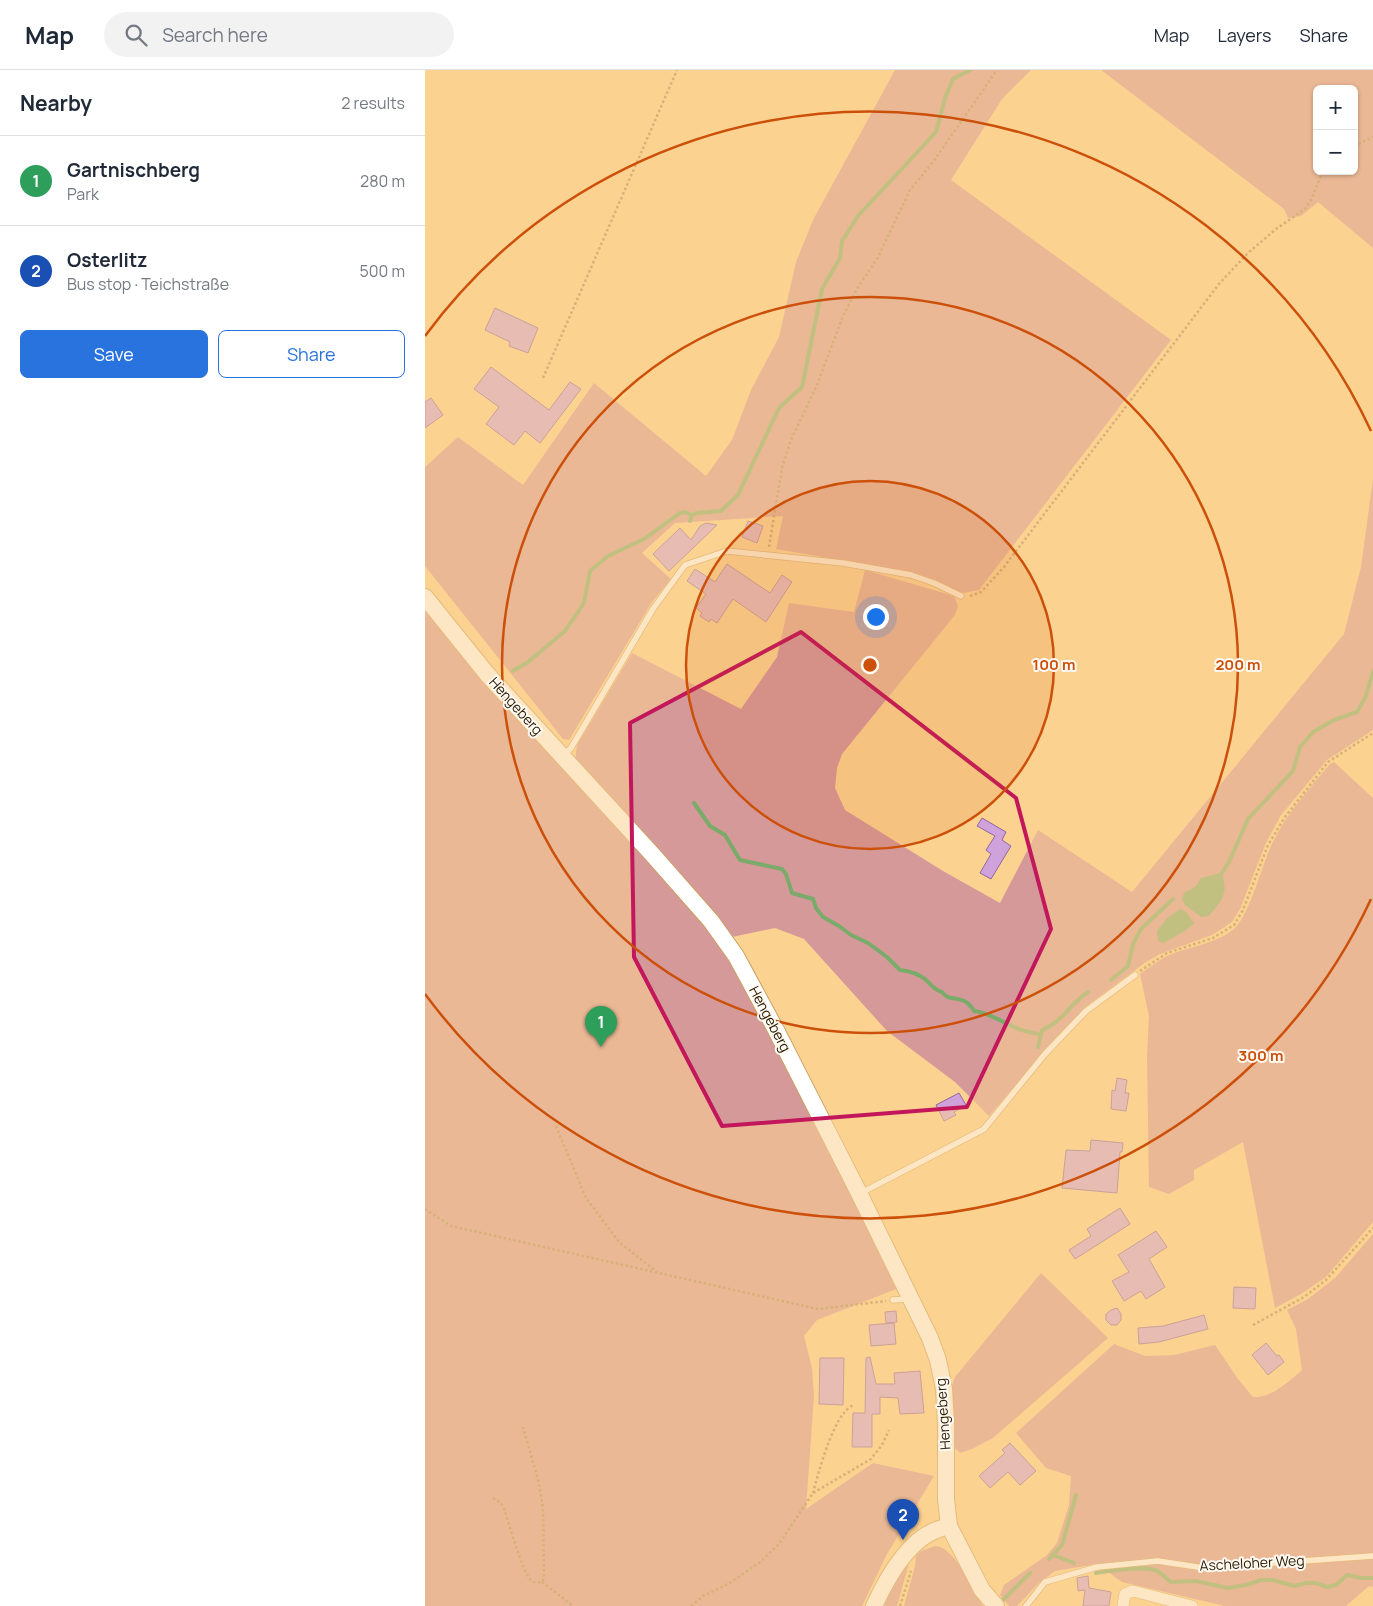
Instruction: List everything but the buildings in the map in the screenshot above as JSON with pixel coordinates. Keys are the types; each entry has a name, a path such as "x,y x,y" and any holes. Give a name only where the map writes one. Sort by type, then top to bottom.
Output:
{"street":[{"name":"Hengeberg","path":"425,597 487,674 705,914 736,956 760,998 859,1193 911,1299 938,1360 944,1389 946,1499 949,1526"},
{"path":"874,1606 881,1590 908,1550 932,1531 949,1526 982,1590 996,1606"},
{"path":"1123,1606 1125,1594 1133,1591 1192,1606"}],"lane":[{"path":"562,756 571,748 653,609 685,566 727,551 843,563 911,576 934,583 961,596"},
{"path":"859,1193 984,1129 1045,1054 1086,1011 1135,975"},
{"path":"893,1300 911,1299"},
{"name":"Ascheloher Weg","path":"1026,1606 1045,1582 1097,1566 1158,1561 1204,1568 1373,1556"}],"path":[{"path":"543,378 677,70"},
{"path":"767,555 782,468 791,440 817,385 843,316 858,287 877,259 910,190 933,162 997,70"},
{"path":"1358,144 1373,137"},
{"path":"961,596 972,596 981,592 1004,567 1219,284 1248,253 1276,229 1305,210 1321,175"},
{"path":"1135,975 1167,953 1213,938 1234,925 1243,910 1268,845 1285,817 1329,762 1373,733"},
{"path":"556,1126 586,1198 619,1242 657,1272"},
{"path":"425,1208 451,1226 818,1309 893,1300"},
{"path":"1253,1325 1304,1298 1326,1280 1373,1228"},
{"path":"691,1606 703,1596 730,1583 760,1562 779,1544 813,1493 835,1428 844,1413 853,1405"},
{"path":"523,1427 539,1483 543,1508 544,1577 542,1582"},
{"path":"813,1493 871,1459 882,1445 889,1430"},
{"path":"493,1498 501,1503 504,1509 521,1561 529,1577 532,1581 542,1582 573,1606"},
{"path":"900,1606 912,1567 912,1557 908,1550"}],"highlighted area":[{"path":"801,632 1016,798 1051,929 967,1107 722,1126 634,957 630,723"}],"shaded area":[{"path":"895,70 1031,70 1002,99 951,180 1171,340 979,590 964,593 910,572 776,549 783,516 675,523 642,553 671,579 652,602 569,740 563,739 425,566 425,467 458,437 523,485 594,383 706,476 732,440 751,390 779,337 796,262 813,220"},
{"path":"1101,70 1373,70 1373,248 1318,202 1301,216 1288,218 1284,209"},
{"path":"1373,479 1373,730 1327,760 1281,815 1266,843 1240,909 1232,922 1212,935 1160,954 1146,962 1084,1008 989,1116 955,1082 887,1031 804,939 775,928 732,937 700,896 575,761 577,745 632,653 741,709 777,657 789,603 854,612 865,570 954,596 958,606 955,615 842,754 837,768 835,788 845,810 943,871 1000,903 1038,830 1132,892 1344,634 1361,567"},
{"path":"425,606 712,934 743,984 899,1288 817,1320 804,1336 812,1368 814,1396 806,1509 873,1463 934,1476 887,1554 862,1606 425,1606"},
{"path":"1334,762 1373,798 1373,1222 1326,1277 1301,1294 1275,1308 1243,1142 1194,1170 1194,1180 1169,1194 1149,1187 1147,1056 1149,1016 1140,974 1168,956 1213,941 1235,928 1246,911 1268,853 1284,822 1298,802 1330,764"},
{"path":"1222,873 1223,896 1209,916 1201,917 1185,905 1182,899 1184,893 1196,886 1201,878"},
{"path":"1180,909 1186,912 1194,923 1164,943 1158,941 1157,931 1166,919"},
{"path":"1373,1234 1373,1587 1369,1586 1346,1606 1225,1606 1122,1582 1097,1564 1055,1571 1040,1582 1017,1606 1009,1606 1000,1595 1004,1585 1047,1555 1057,1543 1069,1505 1071,1476 1046,1468 1016,1433 1114,1344 1145,1356 1174,1355 1215,1345 1253,1397 1260,1397 1273,1392 1302,1370 1296,1329 1287,1310 1308,1299 1335,1278"},
{"path":"1041,1273 1108,1338 993,1438 960,1453 954,1447 952,1386 955,1377"},
{"path":"935,1546 949,1553 956,1561 983,1606 904,1606 916,1556 921,1551"},
{"path":"909,1563 897,1606 882,1606 897,1579"}],"waterway":[{"path":"690,521 692,515 697,513 721,511 738,495 779,408 802,387 822,289 840,258 842,241 858,216 936,132 945,98 953,79 970,70"},
{"path":"513,671 528,662 565,631 584,603 590,571 608,556 644,539 680,513 685,512 692,515"},
{"path":"1219,877 1229,862 1248,819 1293,771 1300,747 1313,732 1334,720 1357,712 1365,698 1373,672"},
{"path":"694,803 710,826 725,835 740,860 782,869 786,874 792,893 813,899 816,908 823,917 851,935 868,943 887,957 900,970 920,976 945,995 970,1005 974,1011 986,1014 1027,1032 1040,1035"},
{"path":"1111,980 1128,966 1133,944 1141,929 1173,899"},
{"path":"1038,1047 1042,1030 1055,1023 1088,992"},
{"path":"1049,1559 1062,1545 1076,1495"},
{"path":"1053,1555 1074,1563"},
{"path":"1096,1573 1146,1568 1159,1572 1171,1582 1196,1581 1228,1588 1261,1580 1273,1580 1294,1586 1316,1583 1327,1587 1336,1585 1347,1575 1373,1578"},
{"path":"1003,1600 1030,1573"}],"place":[{"name":"Gartnischberg","path":"601,1047"},
{"name":"Osterlitz","path":"903,1540"}]}
